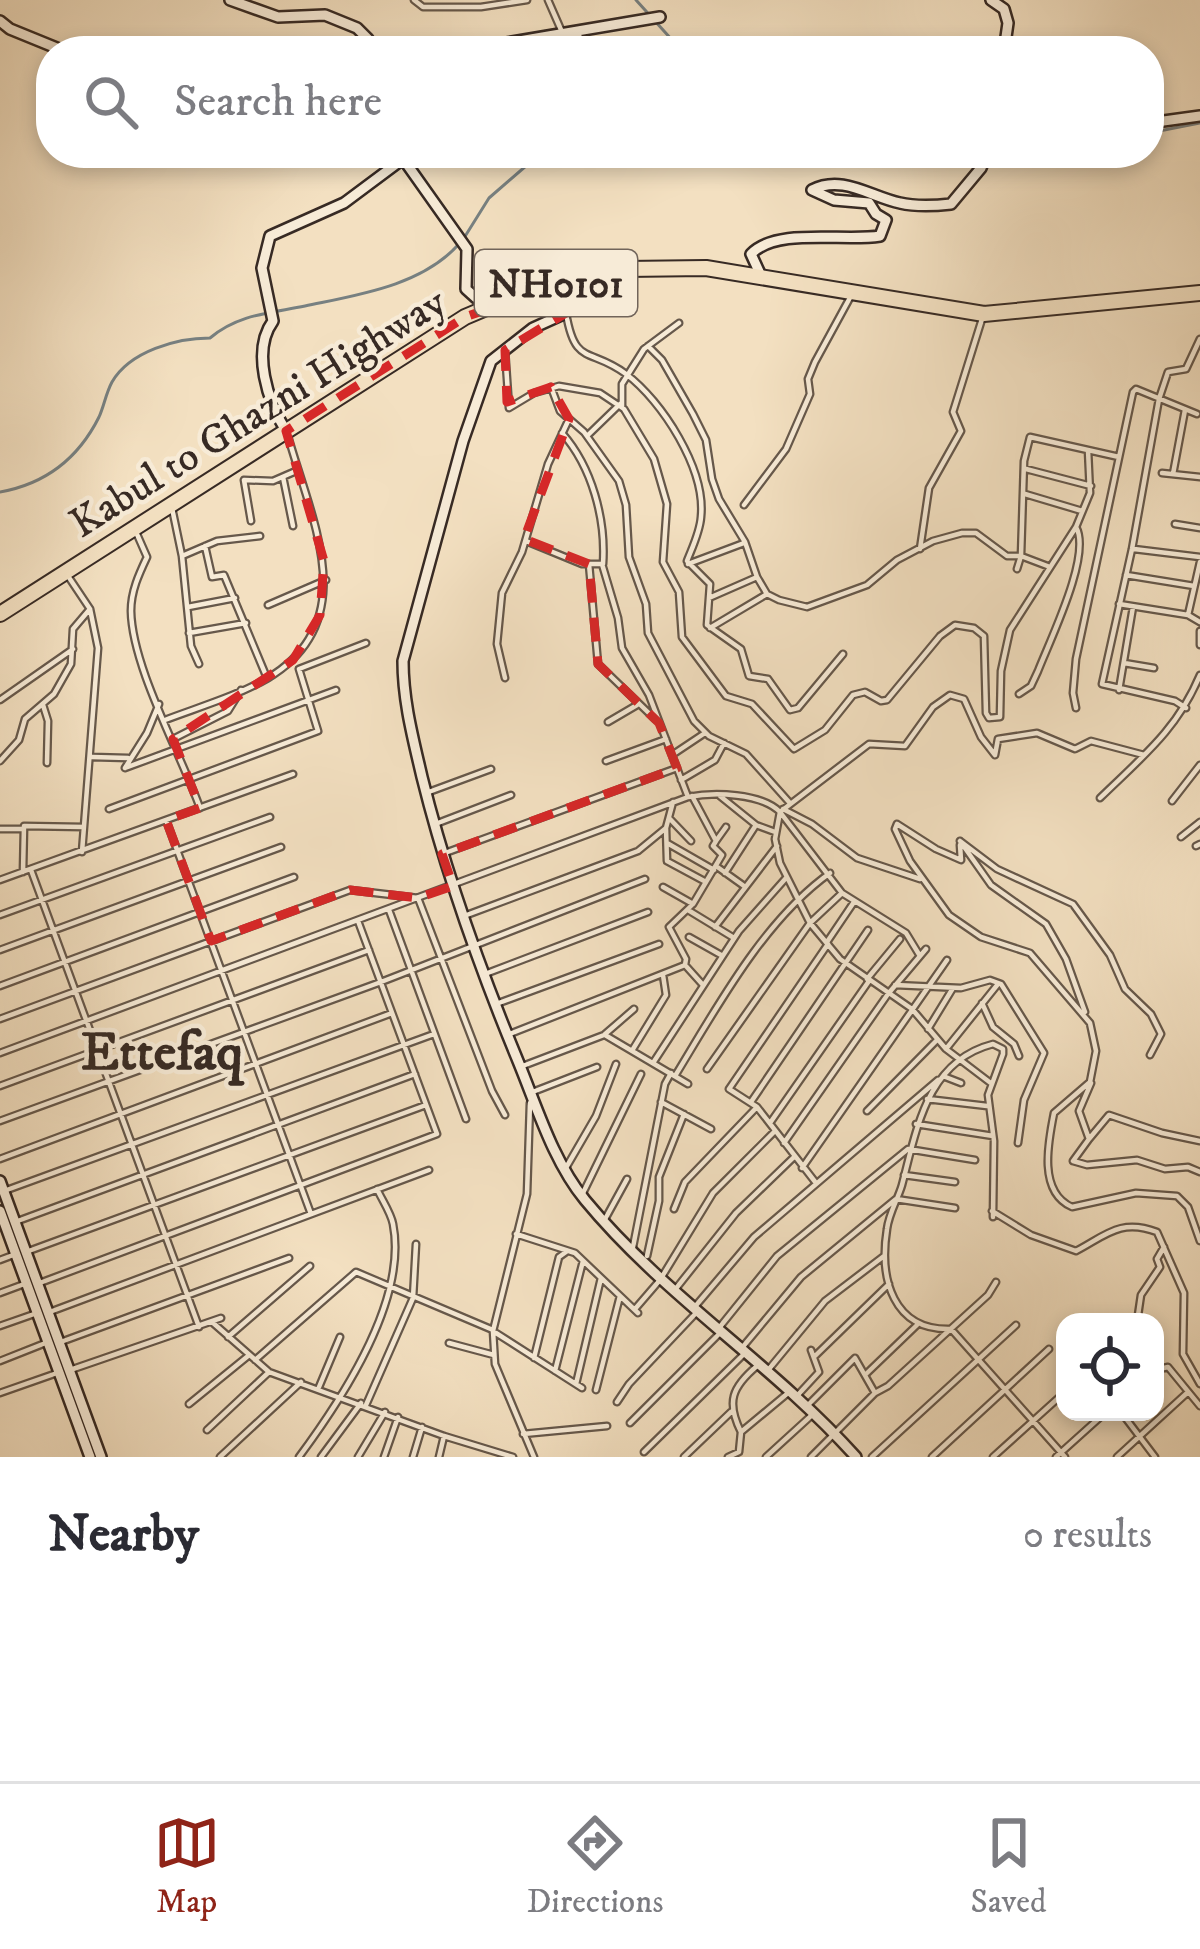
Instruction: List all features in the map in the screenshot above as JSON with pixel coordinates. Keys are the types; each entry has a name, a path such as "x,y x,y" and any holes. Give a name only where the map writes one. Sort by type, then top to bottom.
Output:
{"highway":[{"name":"Kabul to Ghazni Highway","path":"0,614 465,316 531,289 594,273 706,268 984,314 1200,293"}],"street":[{"path":"230,0 278,17 325,15 365,36"},
{"path":"414,0 421,7 481,7 527,0"},
{"path":"436,0 443,5"},
{"path":"548,0 562,32"},
{"path":"991,0 1004,9 1006,36"},
{"path":"540,36 660,17"},
{"path":"0,21 36,40"},
{"path":"576,36 578,31"},
{"path":"1164,121 1200,116"},
{"path":"165,720 267,678 286,666 311,638 326,580 298,470 266,380 263,341 273,321 262,268 270,236 344,203 386,168"},
{"path":"409,168 467,249 465,282 476,298 531,289"},
{"path":"762,278 752,254 760,245 800,237 857,240 880,236 886,220 869,203 820,197 812,190 820,185 837,184 928,207 950,204 981,168"},
{"path":"594,273 593,286 571,295 566,314 571,343 647,390 670,421 700,498 701,518 688,564"},
{"path":"744,506 786,449 810,394 808,379 815,362 852,294"},
{"path":"566,314 533,328 491,362 463,441 403,661 403,696 426,793 494,1005 530,1096 582,1196 660,1280 856,1457"},
{"path":"920,549 928,488 961,430 953,412 984,314"},
{"path":"679,323 648,346 627,375 621,405 654,459 667,504 663,562 679,592 683,640 726,696 752,704 794,749 825,730 853,694 865,692 887,700 940,636 955,625 974,628 984,636 986,713 998,718 1010,630 1076,527 1090,486 1088,450"},
{"path":"1186,708 1175,701 1102,684 1159,400 1168,372 1186,369 1200,339"},
{"path":"648,346 662,360 706,440 719,499 745,542 767,594 795,607 807,607 867,585 897,560 962,533 976,533 999,553 1051,567"},
{"path":"505,350 508,407 551,386 593,391 621,405"},
{"path":"551,386 554,401 619,481 626,506 629,557 646,604 648,633 694,721 705,733 746,754 789,802"},
{"path":"1076,708 1076,659 1133,389 1197,414"},
{"path":"586,436 621,405"},
{"path":"1173,474 1185,410"},
{"path":"505,678 498,655 499,602 569,419"},
{"path":"562,433 589,474 602,530 602,564 622,648 681,780 716,841"},
{"path":"1017,569 1024,469 1033,435 1119,457"},
{"path":"1024,469 1090,486"},
{"path":"251,521 244,479 283,477 298,470"},
{"path":"1162,473 1200,477"},
{"path":"283,477 293,526"},
{"path":"1024,494 1082,511"},
{"path":"170,502 182,556 189,633 199,664"},
{"path":"1175,524 1200,527"},
{"path":"134,526 147,556 135,582 131,607 134,640 200,808"},
{"path":"1019,694 1031,686 1077,566 1081,536 1076,527"},
{"path":"182,556 231,538 260,536"},
{"path":"525,540 602,564"},
{"path":"688,564 745,542"},
{"path":"205,546 212,578 224,575 267,678"},
{"path":"1132,549 1200,564 1188,615"},
{"path":"590,564 596,658 603,672 659,723"},
{"path":"688,564 706,579 710,628 741,649 749,676 768,679 790,710 798,708 843,654"},
{"path":"1077,566 1093,572"},
{"path":"65,572 90,609 98,648 82,852"},
{"path":"1126,575 1193,591 1200,601"},
{"path":"709,598 757,577"},
{"path":"268,605 326,580"},
{"path":"710,628 767,594"},
{"path":"186,608 235,598"},
{"path":"1119,604 1188,615 1200,622"},
{"path":"1119,690 1133,607"},
{"path":"0,761 19,740 25,719 43,705 71,664 74,629 90,609"},
{"path":"189,633 246,623"},
{"path":"1200,631 1200,645"},
{"path":"109,808 318,731 299,670 366,643"},
{"path":"0,700 73,649"},
{"path":"1124,663 1154,668"},
{"path":"1100,798 1164,738 1186,708 1200,675"},
{"path":"173,740 228,712 241,690"},
{"path":"159,704 125,768 336,690"},
{"path":"992,1084 946,1049 912,1009 868,980 810,923 786,878 777,846 782,810 869,744 905,746 933,706 950,695 964,699 995,755 998,740 1037,733 1075,748 1101,742 1144,755"},
{"path":"43,705 48,721 47,764"},
{"path":"608,722 638,705"},
{"path":"672,755 705,733"},
{"path":"606,761 665,739"},
{"path":"681,780 715,760 724,743"},
{"path":"92,757 130,759"},
{"path":"1172,801 1200,765"},
{"path":"442,854 677,769"},
{"path":"426,793 491,770"},
{"path":"0,880 293,774"},
{"path":"434,824 512,795"},
{"path":"0,1053 690,796 767,801 812,824 857,858 923,880"},
{"path":"720,796 756,825 776,832"},
{"path":"673,802 667,828 669,864 708,883"},
{"path":"782,810 842,892 906,933 920,956"},
{"path":"0,915 270,817"},
{"path":"670,818 692,841"},
{"path":"166,820 311,1214"},
{"path":"1181,837 1200,821"},
{"path":"960,841 961,860 897,824 895,829 942,908 965,928 1030,953 1090,1023"},
{"path":"725,873 756,825"},
{"path":"0,829 84,827"},
{"path":"703,985 685,964 669,927 708,883 722,854 713,846 726,827"},
{"path":"464,916 634,853 667,828"},
{"path":"22,829 27,871 42,900 199,1327"},
{"path":"960,841 991,886 1046,924 1066,959 1096,1044 1079,1111 1089,1139"},
{"path":"960,841 997,869 1073,904 1104,946 1125,989 1158,1025 1161,1034 1150,1054"},
{"path":"667,843 745,886"},
{"path":"715,926 777,846"},
{"path":"0,950 281,847"},
{"path":"632,1252 661,1102 673,1074 796,900 830,873"},
{"path":"0,986 294,877"},
{"path":"653,1063 734,938 786,878"},
{"path":"0,1121 475,947 644,879"},
{"path":"663,887 734,938"},
{"path":"0,1019 350,890 418,898"},
{"path":"707,1069 810,923 842,892"},
{"path":"418,898 505,1115"},
{"path":"816,1183 770,1123 730,1086 854,902"},
{"path":"389,910 466,1119"},
{"path":"484,975 648,912"},
{"path":"0,1292 437,1134 358,921"},
{"path":"674,1209 685,1181 754,1105 868,930"},
{"path":"689,937 722,955"},
{"path":"770,1123 900,939"},
{"path":"494,1005 659,944"},
{"path":"0,1086 369,950"},
{"path":"784,1142 888,994 926,950"},
{"path":"802,1168 947,960"},
{"path":"507,1035 685,964"},
{"path":"632,1051 667,992 663,975"},
{"path":"896,985 953,988 999,982 1044,1053 1024,1100 1018,1143"},
{"path":"946,1049 999,982"},
{"path":"928,1030 953,988"},
{"path":"982,1003 993,1027 1014,1044 1019,1056"},
{"path":"520,1067 604,1035 634,1009"},
{"path":"0,1159 392,1013"},
{"path":"6,1224 2,1186 131,1145 434,1034"},
{"path":"604,1035 688,1084"},
{"path":"867,1111 937,1040"},
{"path":"951,1329 927,1329 901,1310 889,1284 887,1227 927,1100 958,1058 988,1044 1003,1049 988,1106 993,1136 992,1214 1076,1251 1105,1231 1124,1227 1157,1232 1184,1293 1183,1354 1200,1384"},
{"path":"566,1168 596,1116 616,1064"},
{"path":"530,1096 597,1067"},
{"path":"6,1224 415,1074"},
{"path":"582,1196 641,1074"},
{"path":"617,1402 754,1237 930,1084 942,1077 962,1083"},
{"path":"1091,1077 1054,1113 1049,1177 1053,1192 1072,1207 1136,1193 1177,1196 1188,1207 1200,1240"},
{"path":"530,1096 530,1169 493,1330 494,1355 534,1457"},
{"path":"927,1100 988,1106"},
{"path":"661,1102 711,1130"},
{"path":"0,1260 426,1105"},
{"path":"647,1256 659,1201 659,1177 684,1114"},
{"path":"1200,1141 1109,1114 1073,1161 1087,1165 1137,1160 1200,1172"},
{"path":"916,1124 993,1136"},
{"path":"516,1234 575,1252 636,1311 713,1192 775,1131"},
{"path":"630,1423 719,1332 777,1256 908,1149 975,1160"},
{"path":"674,1292 736,1213 794,1156"},
{"path":"0,1325 429,1170"},
{"path":"904,1175 955,1182"},
{"path":"604,1221 627,1179"},
{"path":"299,1457 343,1397 390,1288 393,1224 377,1190"},
{"path":"644,1452 742,1352 801,1277 896,1199 956,1208"},
{"path":"0,1211 101,1457"},
{"path":"321,1457 363,1404 413,1298 416,1244"},
{"path":"1138,1313 1141,1295 1160,1267 1157,1259 1165,1246"},
{"path":"534,1358 559,1257 566,1252"},
{"path":"685,1457 731,1412 741,1380 761,1370 825,1301 885,1255"},
{"path":"0,1361 289,1258"},
{"path":"554,1371 583,1261"},
{"path":"228,1337 310,1266"},
{"path":"189,1404 353,1273 493,1330 579,1386 602,1279"},
{"path":"811,1457 996,1282"},
{"path":"740,1432 819,1372 813,1353 889,1284"},
{"path":"596,1390 620,1296"},
{"path":"0,1393 221,1318"},
{"path":"212,1322 269,1372 513,1457"},
{"path":"863,1376 917,1324"},
{"path":"872,1457 1016,1325"},
{"path":"951,1329 1061,1456 1097,1421"},
{"path":"319,1388 340,1337"},
{"path":"449,1343 494,1355"},
{"path":"932,1457 1049,1349"},
{"path":"766,1457 855,1358 875,1393"},
{"path":"1164,1368 1200,1406"},
{"path":"64,1372 90,1457"},
{"path":"206,1430 269,1372"},
{"path":"220,1457 301,1382"},
{"path":"1117,1457 1186,1394"},
{"path":"993,1457 1056,1400"},
{"path":"358,1457 385,1412"},
{"path":"728,1457 739,1452 740,1432 731,1412"},
{"path":"383,1457 398,1417"},
{"path":"1128,1421 1155,1457"},
{"path":"523,1434 607,1426"},
{"path":"413,1457 422,1427"},
{"path":"439,1457 444,1436"}],"highlighted area":[{"path":"594,273 566,313 505,350 507,402 551,387 569,419 524,539 589,564 598,664 659,723 677,768 442,854 453,886 418,898 350,890 211,941 166,820 200,808 173,739 293,660 320,615 324,561 286,431 465,317"}],"waterway":[{"path":"636,0 668,36"},
{"path":"1164,130 1200,123"},
{"path":"464,238 489,198 524,168"},
{"path":"0,492 32,483 70,457 91,432 112,382 142,354 210,338 255,316 387,287 426,270 458,245"}],"district":[{"name":"Ettefaq","path":"162,1050"}]}
